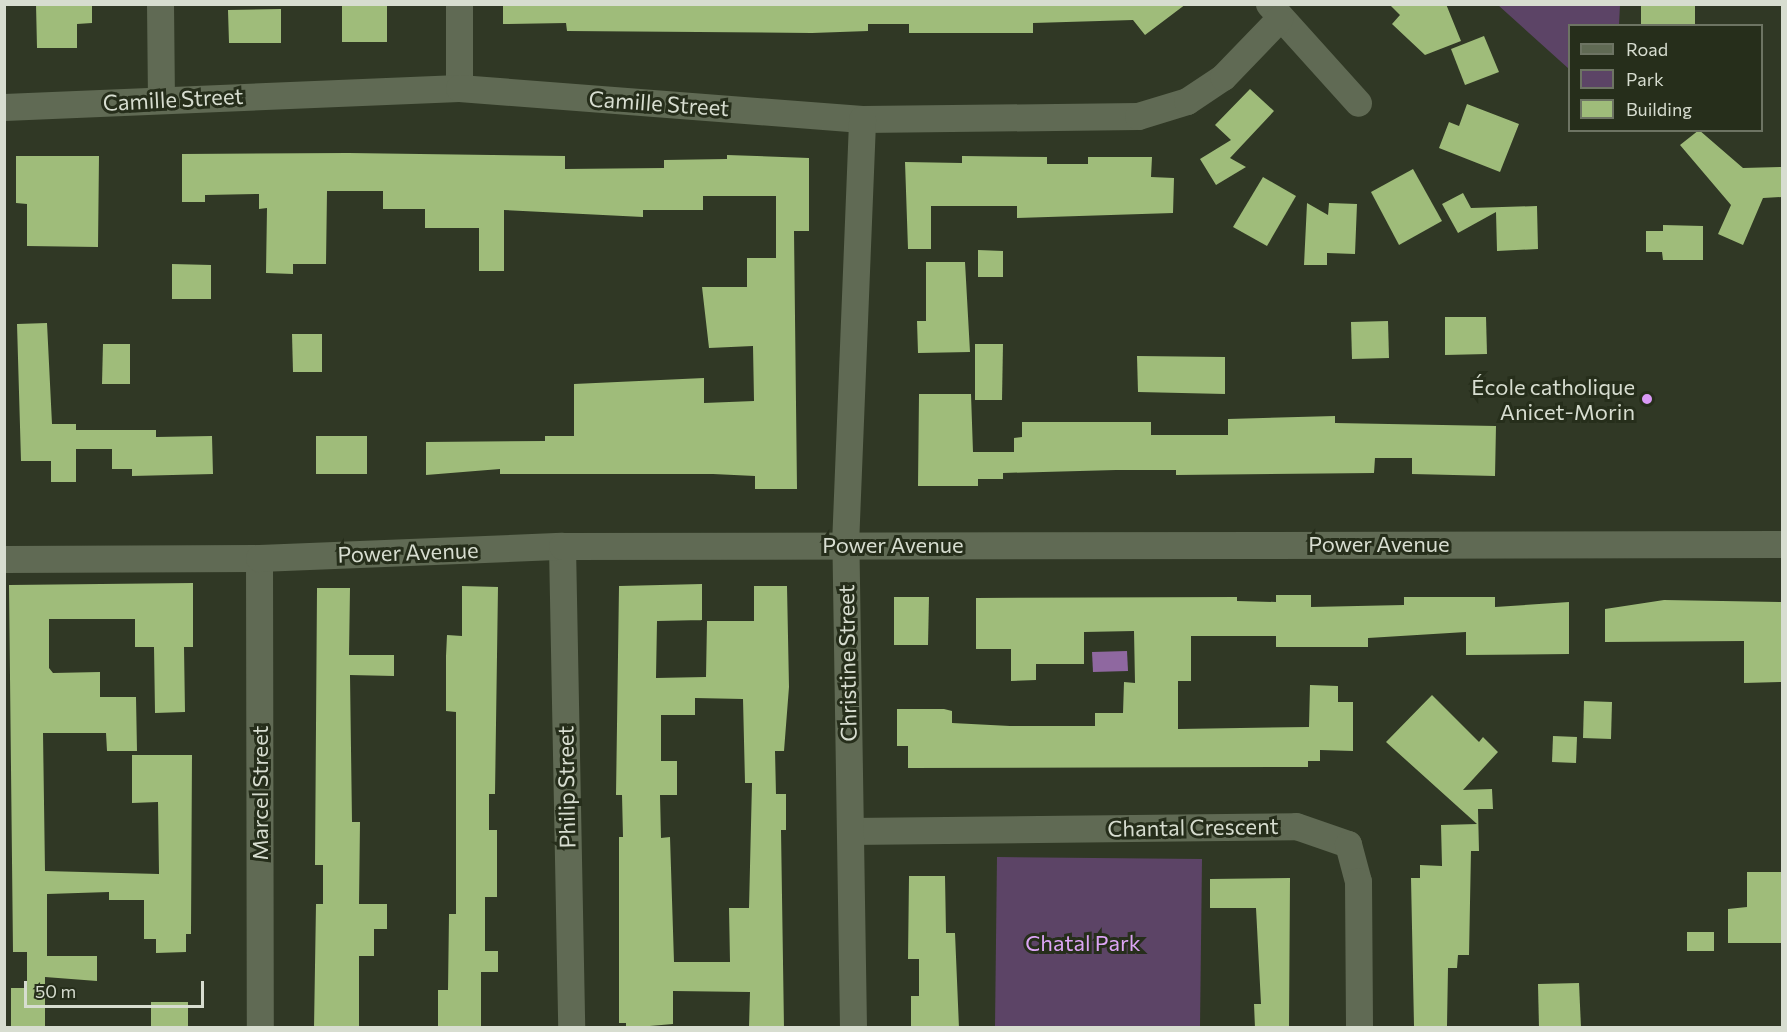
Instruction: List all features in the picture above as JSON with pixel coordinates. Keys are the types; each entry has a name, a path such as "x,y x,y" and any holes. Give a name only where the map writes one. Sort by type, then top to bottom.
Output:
{"street":[{"path":"160,4 161,99"},
{"path":"459,4 459,88"},
{"name":"Camille Street","path":"4,107 459,88 862,119 1138,116 1186,101 1224,77 1274,12 1359,103"},
{"name":"Christine Street","path":"853,1028 845,545 862,119"},
{"name":"Power Avenue","path":"4,559 259,558 562,546 1782,544"},
{"name":"Philip Street","path":"562,546 571,1028"},
{"name":"Marcel Street","path":"259,558 260,1028"},
{"name":"Chantal Crescent","path":"850,831 1296,826 1348,844 1358,881 1359,1028"}],"green space":[{"path":"1498,5 1620,5 1619,24 1568,24 1568,68"},
{"name":"Chatal Park","path":"997,857 1202,859 1200,1027 995,1027"}],"shaded area":[{"path":"1127,651 1128,671 1093,672 1092,652"}],"building":[{"path":"36,4 92,4 92,23 77,24 77,48 37,48"},
{"path":"342,4 387,4 387,42 342,42"},
{"path":"503,4 1186,4 1145,35 1133,20 1033,23 1033,33 909,33 909,24 868,24 868,31 812,33 567,31 566,23 503,24"},
{"path":"1389,4 1446,4 1461,41 1425,55 1392,24 1400,15"},
{"path":"1641,4 1695,4 1695,24 1641,24"},
{"path":"281,9 281,43 229,43 228,10"},
{"path":"1484,36 1499,72 1465,85 1451,49"},
{"path":"1250,89 1274,111 1230,158 1246,167 1216,185 1200,159 1231,140 1215,125"},
{"path":"1467,104 1519,124 1500,172 1439,148 1449,122 1459,126"},
{"path":"1696,132 1701,132 1743,168 1782,167 1782,197 1763,198 1743,245 1718,234 1731,205 1680,145"},
{"path":"348,153 565,156 565,169 664,168 664,160 727,159 727,155 809,158 809,231 794,231 797,489 755,489 755,476 713,474 500,474 500,469 426,475 426,442 545,441 545,436 574,436 574,384 704,378 704,403 754,401 753,346 709,348 702,287 747,287 747,258 776,258 776,196 703,196 703,210 643,210 643,217 504,210 504,271 479,271 479,228 425,228 425,209 383,209 383,191 327,191 326,264 293,264 293,274 266,273 267,208 259,209 259,194 205,195 205,202 182,202 182,154"},
{"path":"16,156 99,156 98,247 27,246 27,204 16,203"},
{"path":"962,156 1047,157 1047,164 1088,164 1088,157 1152,157 1151,177 1174,178 1173,213 1017,218 1017,206 931,206 931,249 908,249 905,162 962,163"},
{"path":"1413,169 1442,221 1399,245 1371,192"},
{"path":"1263,177 1296,196 1267,246 1233,227"},
{"path":"1463,193 1471,208 1537,206 1538,249 1497,251 1496,212 1458,233 1442,204"},
{"path":"1307,203 1328,215 1329,203 1357,204 1355,254 1327,253 1327,265 1304,265"},
{"path":"1663,225 1703,226 1703,260 1663,260 1662,252 1646,252 1646,231 1663,231"},
{"path":"978,250 1003,251 1003,277 978,277"},
{"path":"926,262 965,262 970,352 918,353 917,321 926,321"},
{"path":"172,264 211,265 211,299 172,299"},
{"path":"1445,317 1486,317 1487,354 1445,355"},
{"path":"1388,321 1389,358 1352,359 1351,322"},
{"path":"47,323 52,424 76,424 76,430 156,430 156,437 212,436 213,474 132,476 132,469 112,469 112,449 76,449 76,482 51,482 51,461 21,461 17,324"},
{"path":"292,334 322,334 322,372 293,372"},
{"path":"103,344 130,344 130,384 102,384"},
{"path":"975,344 1003,344 1002,400 975,400"},
{"path":"1137,356 1225,357 1225,394 1138,392"},
{"path":"919,394 971,394 973,452 1014,452 1014,438 1022,437 1022,422 1151,422 1151,435 1228,435 1228,419 1335,416 1335,423 1496,426 1495,476 1412,474 1412,458 1375,458 1374,473 1176,475 1176,470 1116,470 1003,473 1003,479 978,479 978,486 918,486"},
{"path":"316,436 367,436 367,474 316,474"},
{"path":"193,583 193,647 184,647 185,712 155,713 154,647 135,647 135,619 49,619 49,668 53,673 100,672 100,697 136,697 137,751 107,751 106,733 43,733 45,871 159,874 158,802 132,803 132,755 192,755 191,934 186,934 186,952 156,953 156,939 144,939 144,900 109,900 109,892 47,894 47,956 97,956 97,981 45,977 45,1028 11,1028 11,988 27,988 27,952 13,952 9,585"},
{"path":"702,584 702,620 657,621 656,678 706,677 707,621 754,621 754,586 787,586 789,687 784,751 775,751 776,794 786,794 786,830 781,830 784,1028 749,1028 750,992 673,991 673,1024 626,1028 626,1023 619,1023 619,837 623,837 622,795 616,795 619,586","holes":["695,698 743,699 745,783 752,783 749,908 729,908 730,962 674,962 670,837 661,838 660,795 677,795 677,761 661,761 661,715 695,715"]},
{"path":"462,586 498,587 495,794 489,794 489,830 497,830 497,897 485,897 485,951 498,951 498,972 481,972 481,1028 438,1028 438,990 448,990 449,914 456,914 456,712 446,711 447,635 462,636"},
{"path":"317,588 350,588 349,655 394,655 394,676 350,675 352,822 360,822 359,904 387,904 387,929 374,929 374,956 359,956 359,1028 314,1028 316,904 323,904 323,865 315,865"},
{"path":"1276,595 1311,595 1311,607 1404,605 1404,597 1495,597 1495,607 1569,602 1569,654 1466,655 1466,632 1368,638 1368,647 1276,647 1276,636 1191,636 1191,681 1178,681 1178,729 1309,727 1310,685 1338,686 1338,702 1353,702 1353,751 1320,750 1320,761 1308,761 1308,767 908,768 908,746 897,746 897,709 944,709 952,711 952,723 1010,726 1095,726 1095,713 1123,713 1124,682 1135,683 1134,631 1084,632 1084,664 1036,664 1036,680 1011,681 1011,649 976,649 976,598 1237,597 1237,601 1276,602"},
{"path":"894,597 929,597 928,645 894,645"},
{"path":"1664,600 1782,602 1782,682 1744,683 1744,641 1605,642 1605,609"},
{"path":"1432,695 1479,742 1483,737 1498,752 1463,790 1492,789 1493,809 1478,809 1479,851 1471,851 1469,955 1458,955 1457,968 1448,968 1447,1026 1414,1026 1411,878 1420,878 1420,865 1442,866 1441,825 1477,824 1386,742"},
{"path":"1584,701 1612,702 1611,739 1583,738"},
{"path":"1553,736 1577,737 1576,763 1552,762"},
{"path":"1747,872 1782,872 1782,943 1728,943 1728,909 1747,907"},
{"path":"909,876 945,876 946,933 955,933 959,1028 911,1028 911,996 919,996 919,959 908,959"},
{"path":"1290,878 1289,1028 1255,1028 1254,1004 1261,1004 1256,908 1210,908 1210,879"},
{"path":"1687,932 1714,932 1714,951 1687,951"},
{"path":"1579,983 1581,1028 1539,1028 1538,984"},
{"path":"151,1002 188,1002 188,1028 151,1028"}],"place":[{"name":"École catholique Anicet-Morin","path":"1647,399"}]}
